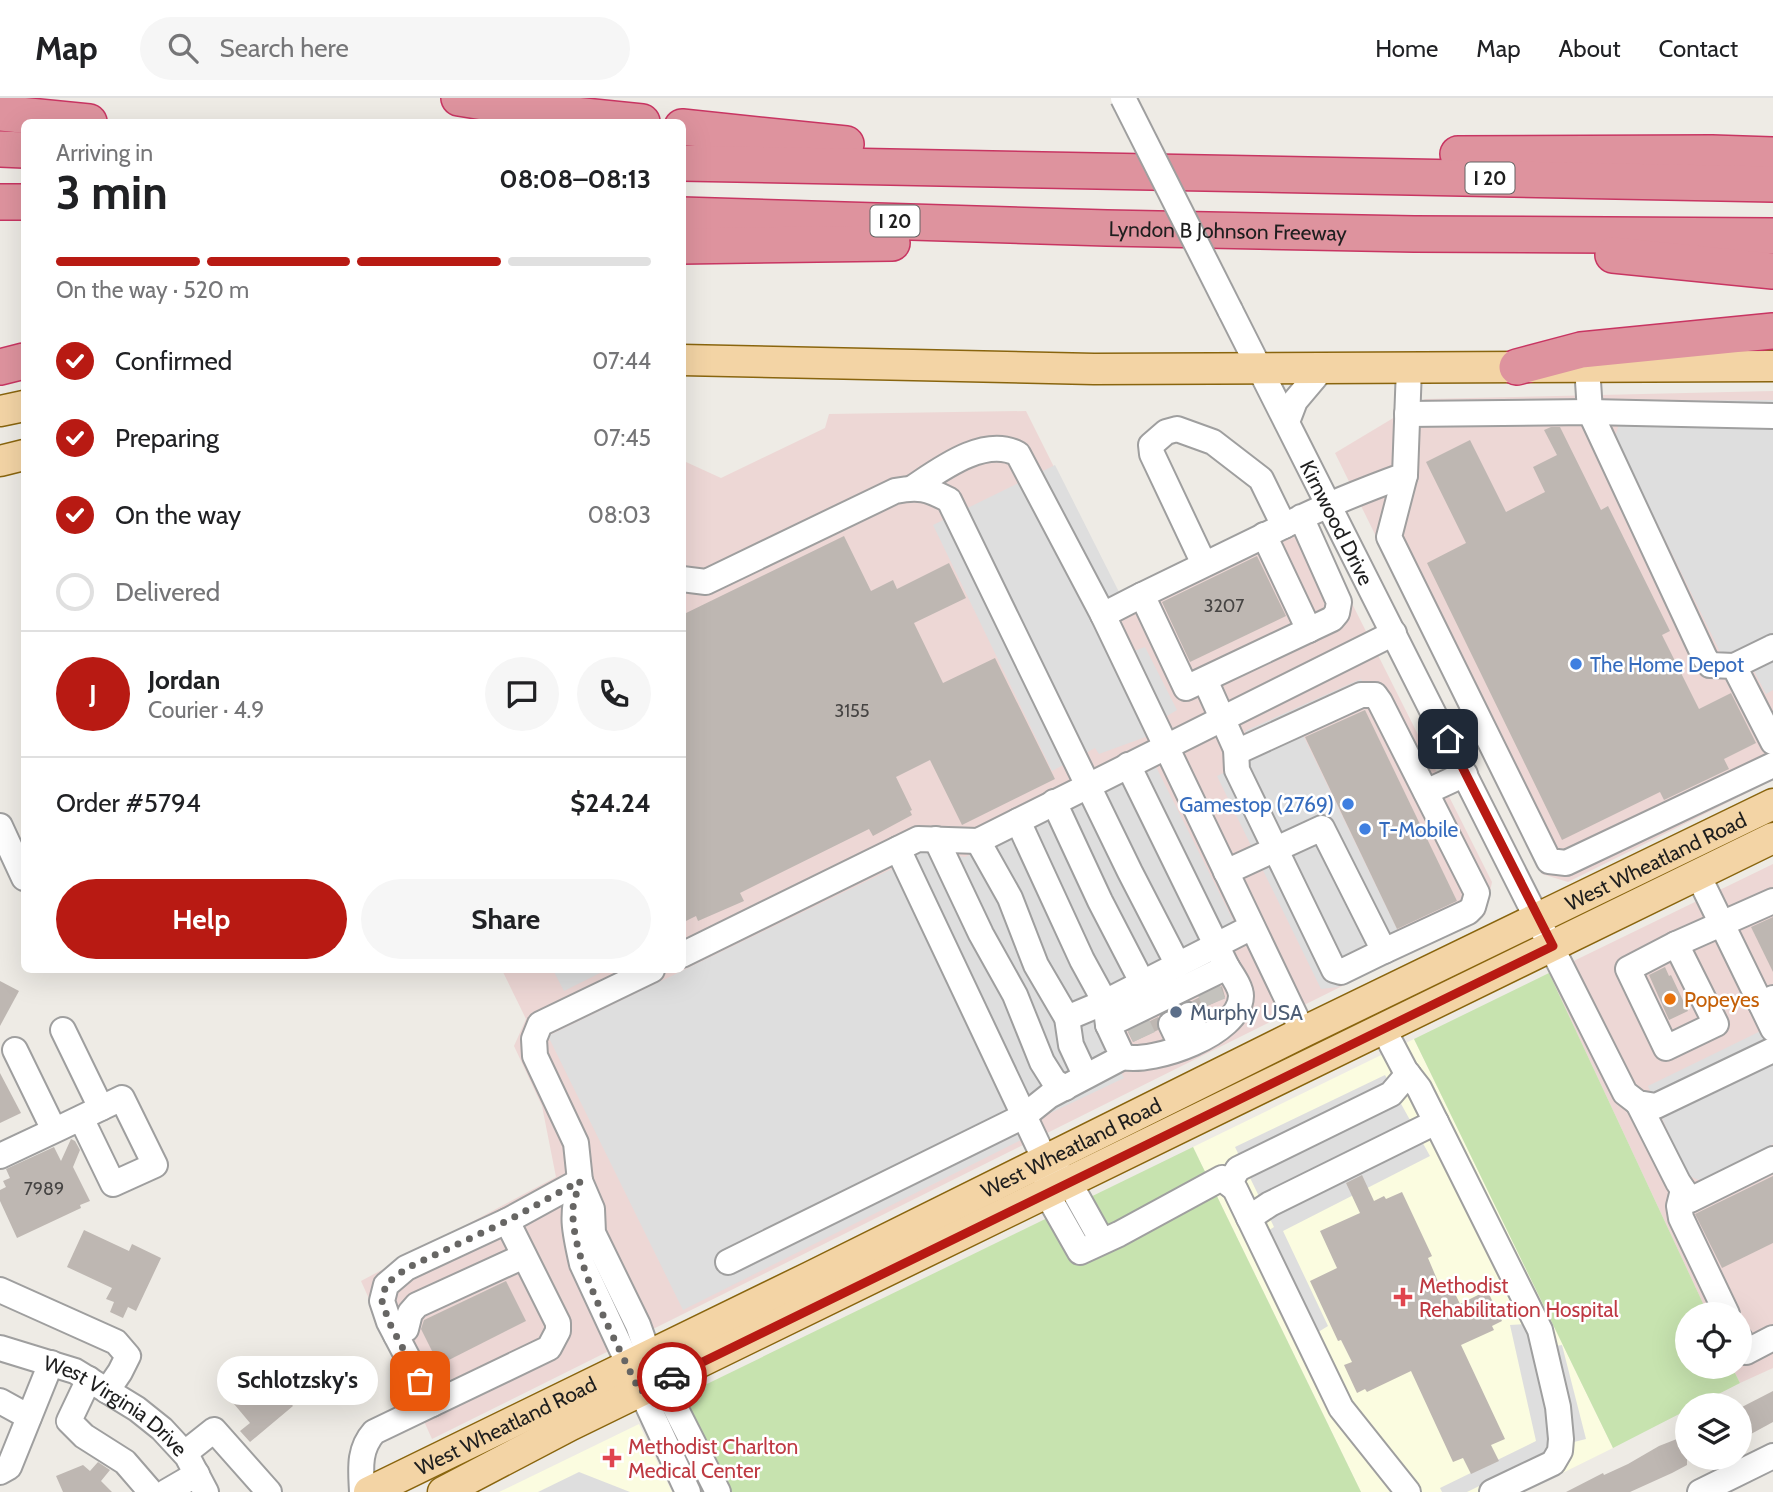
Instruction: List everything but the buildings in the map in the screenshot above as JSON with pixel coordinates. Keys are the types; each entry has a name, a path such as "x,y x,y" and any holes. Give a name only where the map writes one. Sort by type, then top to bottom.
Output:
{"highway":[{"path":"459,98 546,113 610,119"},
{"path":"0,113 59,119"},
{"path":"686,127 1078,170"},
{"path":"0,149 21,150"},
{"path":"1207,172 1411,154 1773,155"},
{"name":"I 20","path":"686,163 1773,184"},
{"path":"0,202 21,202"},
{"name":"Lyndon B Johnson Freeway","path":"686,215 1414,234 1773,236"},
{"path":"0,225 21,225"},
{"path":"686,246 893,243 1107,228"},
{"path":"1414,234 1773,271"},
{"path":"1517,367 1581,350 1773,331"},
{"path":"0,367 21,362"}],"main road":[{"path":"686,360 1261,370 1773,366"},
{"path":"0,411 21,407"},
{"path":"0,461 21,455"},
{"name":"West Wheatland Road","path":"443,1492 645,1374 1045,1160 1773,804"},
{"name":"West Wheatland Road","path":"369,1492 645,1374 1058,1188 1773,838"}],"street":[{"name":"Kirnwood Drive","path":"1123,98 1625,1093 1638,1103 1683,1190"},
{"path":"1587,366 1590,412 1705,658 1710,665 1734,666 1773,647"},
{"path":"1409,368 1405,475 1389,537 1549,861 1566,863 1773,765"},
{"path":"1287,422 1295,401 1322,369"},
{"path":"1407,414 1590,412 1773,416"},
{"path":"1204,564 1152,454 1151,445 1166,432 1177,429 1213,442 1261,479 1283,526 1309,630"},
{"path":"686,580 706,582 895,491 914,487 958,458 998,448 1018,454 1103,615 1303,1032"},
{"path":"1103,615 1328,504 1405,475"},
{"path":"914,487 932,491 949,500 1088,785 1176,1013"},
{"path":"1142,595 1186,688 1332,620 1337,613 1339,602 1283,526"},
{"path":"686,953 918,839 978,841 1394,633"},
{"path":"1734,666 1764,700 1773,742"},
{"path":"1205,680 1236,748 1237,770 1334,970 1340,972 1468,912 1476,901 1477,893 1375,695 1361,695 1241,750 1236,748"},
{"path":"1067,1017 1236,1011 1241,1000 1240,991 1128,765"},
{"path":"1426,792 1465,774"},
{"path":"1054,802 1100,901 1176,1013"},
{"path":"1018,821 1107,1014 1123,1057"},
{"path":"1651,824 1669,856"},
{"path":"0,826 21,872"},
{"path":"1226,872 1322,828 1384,951"},
{"path":"936,839 981,934 1015,995 1042,1062 1054,1081 1075,1082"},
{"path":"978,841 1010,898 1036,965 1067,1017 1075,1082"},
{"path":"898,849 1058,1188 1091,1247 1222,1178 1235,1189 1341,1408 1408,1492"},
{"path":"1698,875 1722,924 1767,1001 1773,1029"},
{"path":"1676,944 1773,901"},
{"path":"728,1262 1024,1116 1075,1082 1123,1057 1135,1060 1222,956 1252,927"},
{"path":"637,973 540,1024 534,1039 535,1056 576,1143 580,1181 592,1209 593,1233 638,1325 645,1374 688,1492"},
{"path":"0,1156 91,1113 63,1030"},
{"path":"1384,1030 1408,1074 1419,1088 1540,1330 1558,1407 1560,1451 1553,1463 1492,1492"},
{"path":"15,1050 54,1130"},
{"path":"1638,1103 1656,1105 1773,1050"},
{"path":"1229,1184 1238,1169 1391,1094 1408,1074"},
{"path":"1249,1218 1282,1198 1436,1122"},
{"path":"1683,1190 1690,1200 1773,1159"},
{"path":"432,1404 396,1335 382,1301 386,1284 407,1268 507,1221 580,1181"},
{"path":"1683,1190 1679,1206 1681,1218 1721,1302"},
{"path":"362,1492 360,1458 367,1440 374,1432 550,1348 558,1331 558,1323 507,1221"},
{"path":"396,1335 406,1329 410,1313 417,1305 524,1256"},
{"path":"0,1290 116,1342 128,1356 120,1372 98,1385 69,1421 84,1436 125,1462 151,1492"},
{"path":"1752,1349 1773,1338"},
{"name":"West Virginia Drive","path":"0,1348 75,1371 98,1385 162,1429 196,1473"},
{"path":"0,1472 9,1467 51,1363"},
{"path":"645,1374 718,1492"},
{"path":"0,1401 29,1417"},
{"path":"166,1492 196,1473 214,1430 269,1492"},
{"path":"1700,1492 1773,1456"}],"shaded area":[{"path":"1773,391 1773,780 1568,882 1542,874 1335,453 1425,399"},
{"path":"1773,400 1773,690 1766,694 1743,650 1724,660 1615,437 1626,401"},
{"path":"1026,411 1118,595 1303,506 1492,882 1485,915 432,1439 361,1281 556,1177 542,1106 514,1046 526,1019 503,973 686,973 686,462 721,478 825,428 829,414"},
{"path":"1055,465 1119,592 1107,599 1134,651 1145,647 1177,710 1167,716 1151,735 1099,754 1095,748 1052,771 933,525"},
{"path":"1361,679 1364,685 1249,739 1245,731"},
{"path":"1303,735 1401,937 1331,973 1339,987 1321,989 1217,776"},
{"path":"1156,767 1236,926 1085,1002 1124,1078 1040,1118 911,856 925,850 965,857"},
{"path":"1773,864 1773,1368 1752,1378 1752,1302 1702,1302 1549,973"},
{"path":"894,868 1023,1139 683,1310 548,1036 678,973 686,973 686,969"},
{"path":"555,973 600,973 564,991"},
{"path":"1773,1025 1773,1144 1701,1181 1687,1175 1648,1086"},
{"name":"Methodist Rehabilitation Hospital","path":"1414,1039 1613,1448 1524,1492 1361,1492 1193,1147"},
{"path":"1385,1075 1430,1156 1283,1231 1328,1326 1315,1334 1264,1233 1274,1227 1235,1147"},
{"path":"1528,1324 1534,1349 1562,1345 1586,1439 1574,1442 1553,1438 1543,1455 1467,1492 1442,1492 1440,1488 1536,1441 1510,1325"},
{"name":"Methodist Charlton Medical Center","path":"639,1424 672,1492 499,1492"},
{"path":"579,1472 630,1492 538,1492"}],"green space":[{"path":"1549,973 1702,1302 1675,1302 1675,1379 1738,1379 1740,1383 1720,1393 1675,1393 1675,1416 1613,1448 1414,1039"},
{"path":"1193,1147 1361,1492 716,1492 672,1401"}],"tunnel":[{"path":"1208,988 1214,1003"},
{"path":"1137,1022 1144,1037"}],"way so far":[{"path":"420,1381 389,1322 382,1301 386,1284 407,1268 507,1221 580,1181 573,1207 582,1264 640,1392 672,1377"}],"place":[{"name":"The Home Depot","path":"1576,664"},
{"name":"Gamestop (2769)","path":"1348,804"},
{"name":"T-Mobile","path":"1365,829"},
{"name":"Popeyes","path":"1670,999"},
{"name":"Murphy USA","path":"1176,1012"},
{"name":"Methodist Rehabilitation Hospital","path":"1403,1297"},
{"name":"Schlotzsky's","path":"420,1381"},
{"name":"Methodist Charlton Medical Center","path":"612,1458"}],"route":[{"path":"672,1377 1553,946 1448,739"}]}
